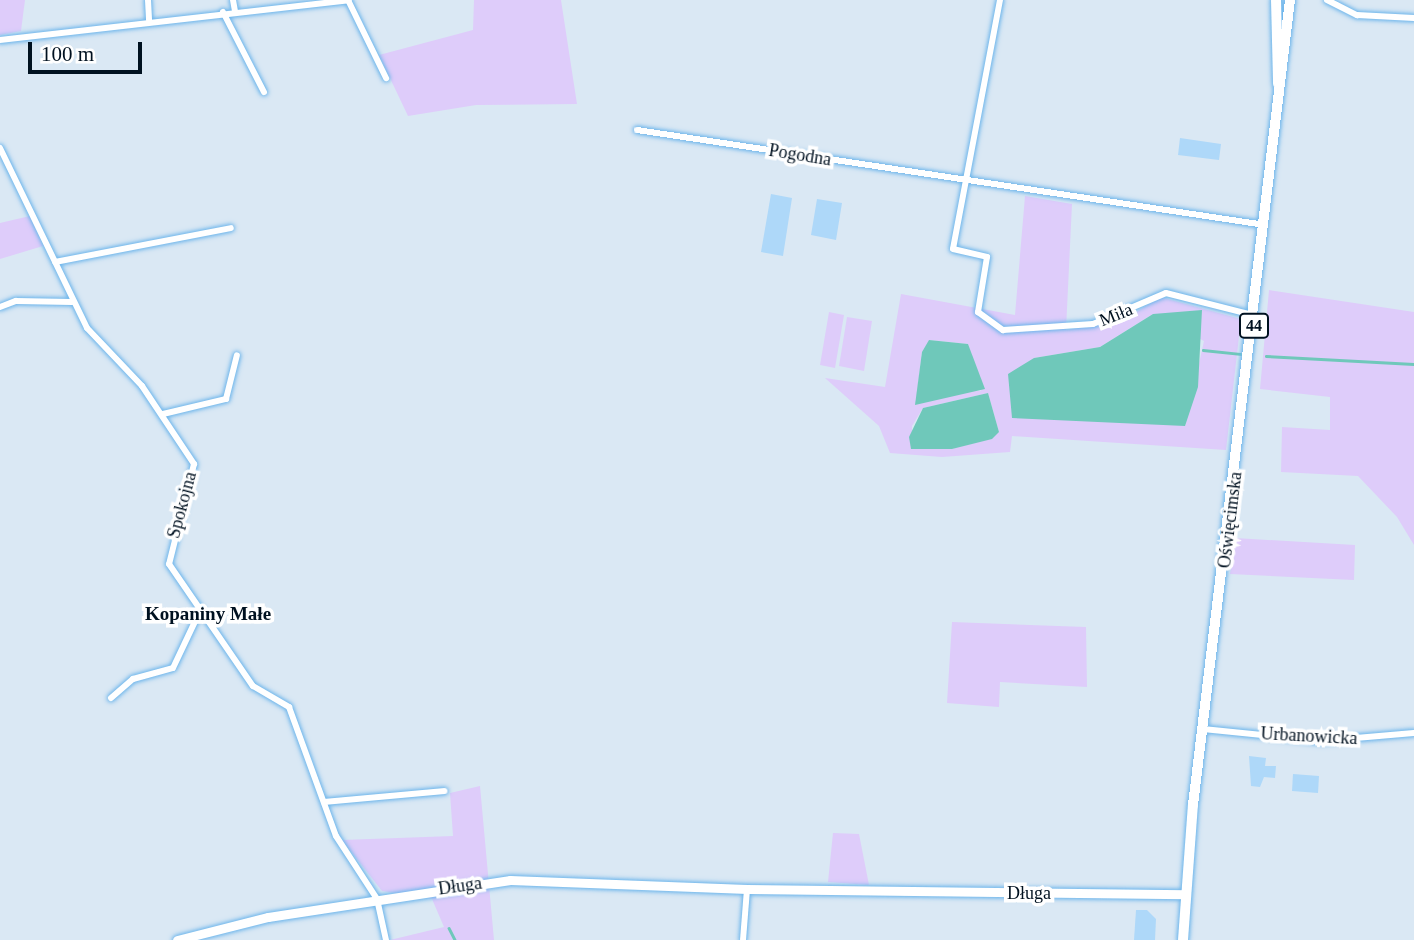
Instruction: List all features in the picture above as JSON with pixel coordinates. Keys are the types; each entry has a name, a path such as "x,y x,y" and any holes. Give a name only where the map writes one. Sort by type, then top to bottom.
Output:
{"highway":[{"name":"Oświęcimska","path":"1276,0 1279,101"},
{"name":"Oświęcimska","path":"1183,940 1185,894 1203,729 1267,225 1290,0"}],"street":[{"path":"148,0 149,20"},
{"path":"233,0 235,11"},
{"path":"0,40 149,20 348,0 386,78"},
{"path":"963,182 1000,0"},
{"path":"1327,0 1357,15 1414,18"},
{"path":"223,12 264,92"},
{"name":"Pogodna","path":"637,130 963,182 1267,225"},
{"name":"Spokojna","path":"0,148 72,302 87,328 163,414 194,464 169,564 199,613 258,691 289,707 336,836 377,899"},
{"name":"Miła","path":"963,182 953,250 987,257 978,312 1003,330 1093,324 1166,293 1255,316"},
{"path":"55,262 230,228"},
{"path":"0,307 16,301 72,302"},
{"path":"163,414 226,399 237,355"},
{"path":"111,698 133,680 173,668 199,613"},
{"name":"Urbanowicka","path":"1203,729 1321,741 1414,733"},
{"path":"324,802 445,791"},
{"name":"Długa","path":"177,940 238,923 510,880 747,890 1185,894"},
{"path":"743,940 747,890"},
{"path":"377,899 386,940"}],"shaded area":[{"path":"0,0 25,0 21,31 0,35"},
{"path":"474,0 561,0 577,104 476,105 408,116 379,55 473,30"},
{"path":"1025,196 1072,204 1066,330 1122,321 1160,297 1241,319 1226,450 1012,436 1010,452 942,457 890,453 879,426 825,378 885,387 901,294 1015,315","holes":["1153,314 1204,341 1185,426 1034,358 1100,347","930,340 968,344 981,391 966,390 916,404 922,352","988,393 999,432 952,449 912,449 912,426 923,408"]},
{"path":"30,216 43,246 0,259 0,223"},
{"path":"1269,290 1414,312 1414,545 1397,517 1358,476 1281,472 1282,427 1330,430 1330,397 1260,389"},
{"path":"1202,310 1198,387 1185,426 1012,418 1008,374 1034,358 1100,347 1153,314"},
{"path":"829,312 844,315 835,368 820,365"},
{"path":"847,317 872,321 864,371 839,366"},
{"path":"929,340 968,344 985,389 915,405 922,352"},
{"path":"988,393 999,432 992,439 952,449 911,449 909,437 923,408"},
{"path":"1235,538 1355,545 1354,580 1230,574"},
{"path":"952,622 1086,627 1087,687 1000,682 999,707 947,703"},
{"path":"480,786 494,940 390,940 444,927 432,899 382,891 342,840 453,836 450,793"},
{"path":"833,833 859,834 869,885 828,882"}],"building":[{"path":"1180,138 1221,144 1219,160 1178,155"},
{"path":"771,194 792,198 783,256 761,252"},
{"path":"817,199 842,203 836,240 811,235"},
{"path":"1249,756 1266,758 1265,766 1276,766 1275,778 1264,777 1260,787 1251,786"},
{"path":"1293,774 1319,776 1318,793 1292,791"},
{"path":"1136,910 1147,910 1156,919 1155,940 1134,940"}],"waterway":[{"path":"1203,350 1242,354"},
{"path":"1266,356 1414,364"},
{"path":"449,928 455,940"}],"district":[{"name":"Kopaniny Małe","path":"208,614"}]}
